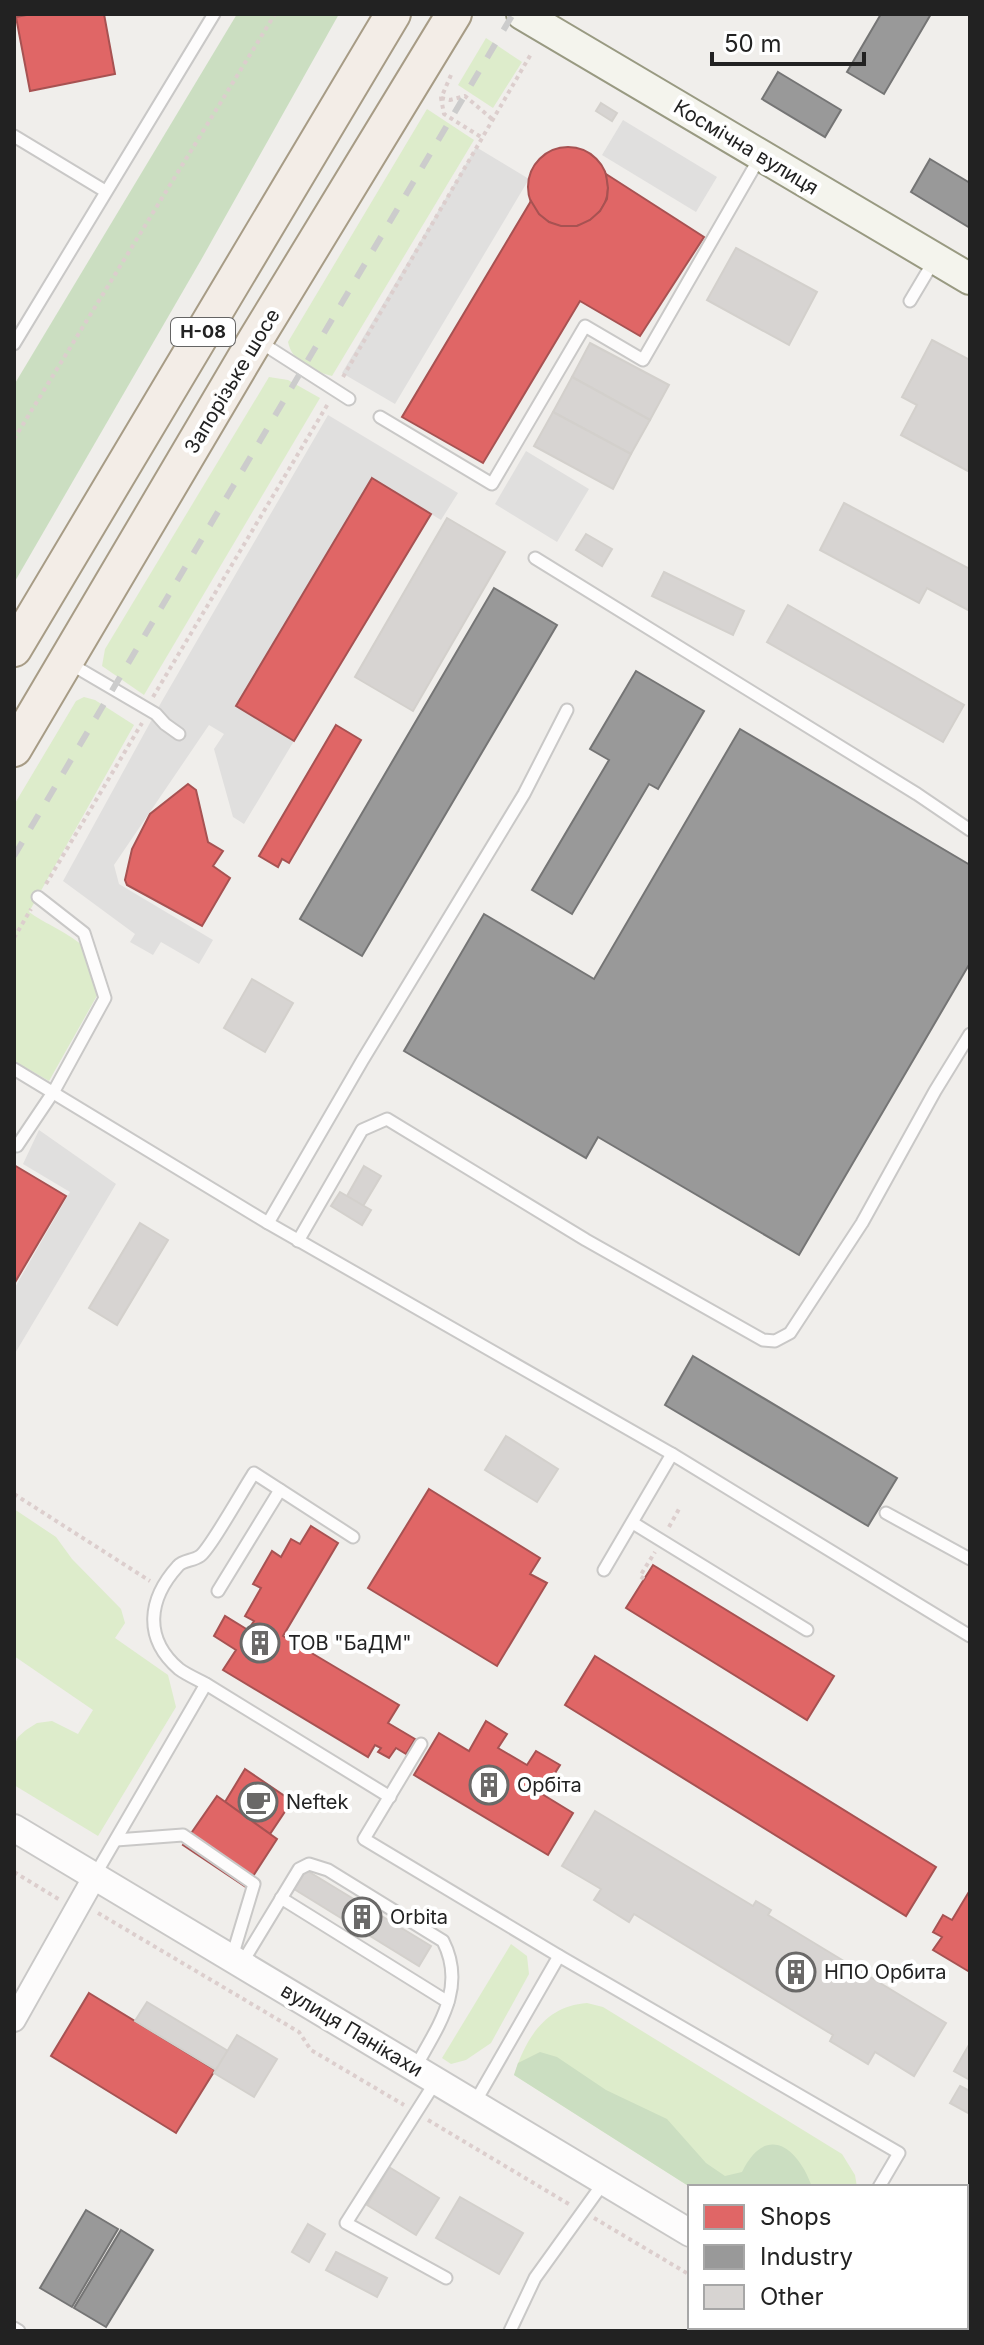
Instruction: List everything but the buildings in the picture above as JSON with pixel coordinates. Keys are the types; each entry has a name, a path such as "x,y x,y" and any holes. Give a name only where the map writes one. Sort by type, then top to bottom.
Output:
{"main road":[{"name":"Н-08","path":"14,649 393,14"},
{"name":"Запорізьке шосе","path":"14,749 256,339 454,14"},
{"name":"Космічна вулиця","path":"522,14 970,279"}],"street":[{"name":"вулиця Панікахи","path":"14,1828 688,2232"},
{"path":"14,2020 95,1876"}],"lane":[{"path":"14,344 214,14"},
{"path":"14,136 105,191"},
{"path":"380,417 492,484 585,326 643,360 760,156"},
{"path":"910,301 935,259"},
{"path":"256,339 349,399"},
{"path":"535,558 970,830"},
{"path":"65,661 150,710 179,734"},
{"path":"268,1223 524,794 567,710"},
{"path":"17,1146 54,1091 105,998 84,933 38,897"},
{"path":"298,1241 362,1130 387,1119 586,1240 763,1340 775,1341 790,1333 862,1223 970,1034"},
{"path":"14,1069 298,1241 672,1454 970,1636"},
{"path":"604,1570 672,1454"},
{"path":"353,1537 254,1473 201,1556 179,1564 163,1589 152,1618 154,1635 179,1669 390,1797"},
{"path":"218,1591 280,1490"},
{"path":"886,1513 970,1559"},
{"path":"633,1523 807,1630"},
{"path":"95,1876 206,1684"},
{"path":"421,1744 364,1839 899,2153 880,2185"},
{"path":"116,1840 183,1835 254,1884 236,1961"},
{"path":"236,1961 299,1869 309,1864 328,1870 443,1941 452,1960 453,1987 416,2113 346,2223 446,2278"},
{"path":"281,1898 448,2002"},
{"path":"474,2104 559,1956"},
{"path":"510,2331 535,2278 604,2181"},
{"path":"14,2328 19,2331"}],"path":[{"path":"14,439 275,14"},
{"path":"14,938 531,54"},
{"path":"442,90 440,103 444,114 481,137"},
{"path":"441,98 450,100 465,96 492,119"},
{"path":"14,1494 163,1589"},
{"path":"644,1579 640,1576 649,1563"},
{"path":"14,1872 77,1909 96,1912 299,2032 311,2050 688,2274"}],"green space":[{"path":"237,14 339,14 14,583 14,385"},
{"path":"486,38 522,62 493,108 458,85"},
{"path":"427,109 474,140 332,376 304,365 294,355 288,342"},
{"path":"269,377 288,380 320,398 144,695 102,666 105,649"},
{"path":"84,697 95,700 134,725 29,912 87,950 96,960 103,985 49,1081 14,1061 14,805 76,701"},
{"path":"14,1509 56,1537 72,1559 121,1609 125,1623 115,1638 168,1675 176,1707 98,1836 14,1785 14,1746 18,1737 37,1723 52,1721 78,1734 93,1710 14,1656"},
{"path":"511,1944 527,1956 529,1974 491,2043 466,2060 451,2064 442,2058"},
{"path":"587,2003 603,2007 842,2154 855,2175 857,2185 688,2186 514,2075 539,2026 572,2005"},
{"path":"540,2052 557,2057 606,2090 667,2119 706,2163 725,2176 742,2172 761,2148 781,2146 799,2161 811,2185 688,2186 514,2075 518,2063"}],"shaded area":[{"path":"623,120 717,177 696,212 602,155"},
{"path":"476,147 529,179 395,404 342,373"},
{"path":"328,415 458,493 441,520 373,479 236,706 294,741 244,824 233,817 214,749 224,734 209,725 114,865 119,884 213,940 199,964 161,942 153,955 130,942 135,934 63,881 162,701"},
{"path":"526,451 589,489 557,542 495,504"},
{"path":"39,1130 116,1184 14,1355 14,1289 70,1192 23,1164"}],"railway":[{"path":"14,856 513,14"}],"place":[{"name":"ТОВ \"БаДМ\"","path":"260,1643"},
{"name":"Орбіта","path":"489,1785"},
{"name":"Neftek","path":"258,1802"},
{"name":"Orbita","path":"362,1917"},
{"name":"НПО Орбита","path":"796,1972"}]}
